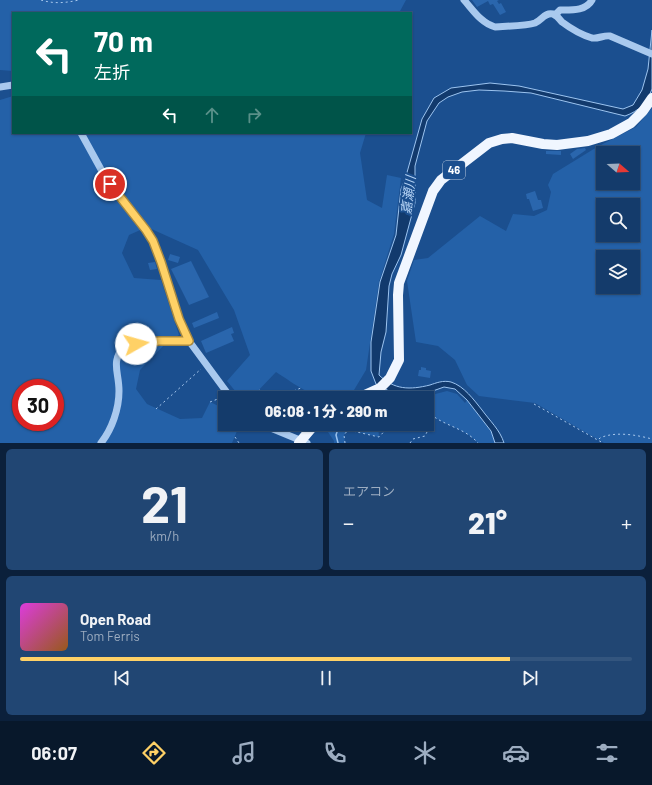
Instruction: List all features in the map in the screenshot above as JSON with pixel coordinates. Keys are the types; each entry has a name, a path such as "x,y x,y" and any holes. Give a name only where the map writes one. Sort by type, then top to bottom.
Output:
{"main road":[{"name":"46","path":"373,391 380,388 390,378 399,360 399,283 433,191 442,180 489,143 502,138 512,138 557,145 588,141 611,134 631,123 643,111 652,98"},
{"path":"302,442 310,431"}],"street":[{"path":"464,0 482,20 495,27 534,23 545,15 551,14 555,15 562,22 591,38 605,35 610,36 649,53"},
{"path":"555,15 560,10 577,11 590,3 592,0"},
{"path":"0,87 12,85"},
{"path":"82,134 103,173 153,241 179,319 189,341 224,391"},
{"path":"102,443 109,433 119,404 116,361 118,353 125,345 159,341 189,341"},
{"path":"277,431 302,442"}],"path":[{"path":"40,0 52,3 79,0"},
{"path":"156,408 203,367"},
{"path":"293,391 301,388"},
{"path":"210,402 218,400"},
{"path":"534,404 603,443"},
{"path":"434,418 472,436 478,443"},
{"path":"345,443 344,435 347,431"},
{"path":"352,431 379,437 385,431"},
{"path":"410,443 413,439 425,436 428,431"},
{"path":"599,441 600,438 605,435 634,434 652,439"},
{"path":"235,437 239,443"}],"shaded area":[{"path":"0,0 406,0 400,12 12,12 12,71 0,70"},
{"path":"12,96 12,134 366,134 360,153 367,200 382,208 387,175 401,178 394,234 379,282 366,370 353,391 307,391 276,372 258,391 235,391 227,381 250,355 234,310 198,250 147,227 129,235 122,253 134,278 161,280 179,335 165,344 140,370 136,389 147,404 180,419 202,418 210,402 218,406 218,431 237,431 232,443 0,443 0,100"},
{"path":"652,108 652,443 604,443 535,403 479,396 467,385 455,360 438,346 416,342 407,281 414,260 428,258 480,216 506,231 513,214 534,216 547,210 551,192 548,185 553,174 596,148 596,190 640,190 640,146 599,146 636,127"},
{"path":"447,391 457,394 465,403 467,400 491,431 495,443 478,443 466,433 434,417 434,394"},
{"path":"347,431 344,435 345,443 334,443 328,432"},
{"path":"352,431 378,431 379,437"}],"water":[{"name":"嘉瀬川","path":"652,30 652,89 642,106 625,116 531,93 504,91 479,90 462,92 448,97 439,103 427,121 415,166 415,203 401,255 392,274 389,286 386,332 381,352 379,375 390,384 403,388 416,388 445,381 456,384 476,402 497,430 504,443 495,443 491,431 467,400 455,389 444,387 433,391 389,391 376,384 371,371 371,342 380,282 396,235 401,189 422,119 434,98 451,88 490,83 519,86 623,109 633,105 642,90 648,69"}],"building":[{"path":"472,0 499,0 497,1 499,4 501,3 506,12 500,15 493,4 490,5 488,1 477,7"},
{"path":"585,148 586,150 573,159 570,154 577,149"},
{"path":"546,151 561,151 561,155 546,154"},
{"path":"535,191 538,200 541,200 543,208 533,211 526,194"},
{"path":"170,254 180,257 178,263 168,260"},
{"path":"191,261 209,297 189,305 171,269"},
{"path":"155,262 157,269 150,270 148,263"},
{"path":"217,312 219,318 194,328 192,323"},
{"path":"232,327 234,333 231,334 234,341 206,353 201,341"},
{"path":"421,367 431,371 430,378 418,376"}],"waterway":[{"path":"337,431 336,435 338,443"}],"route":[{"path":"110,184 153,241 179,319 189,341 159,341 136,344"}]}
